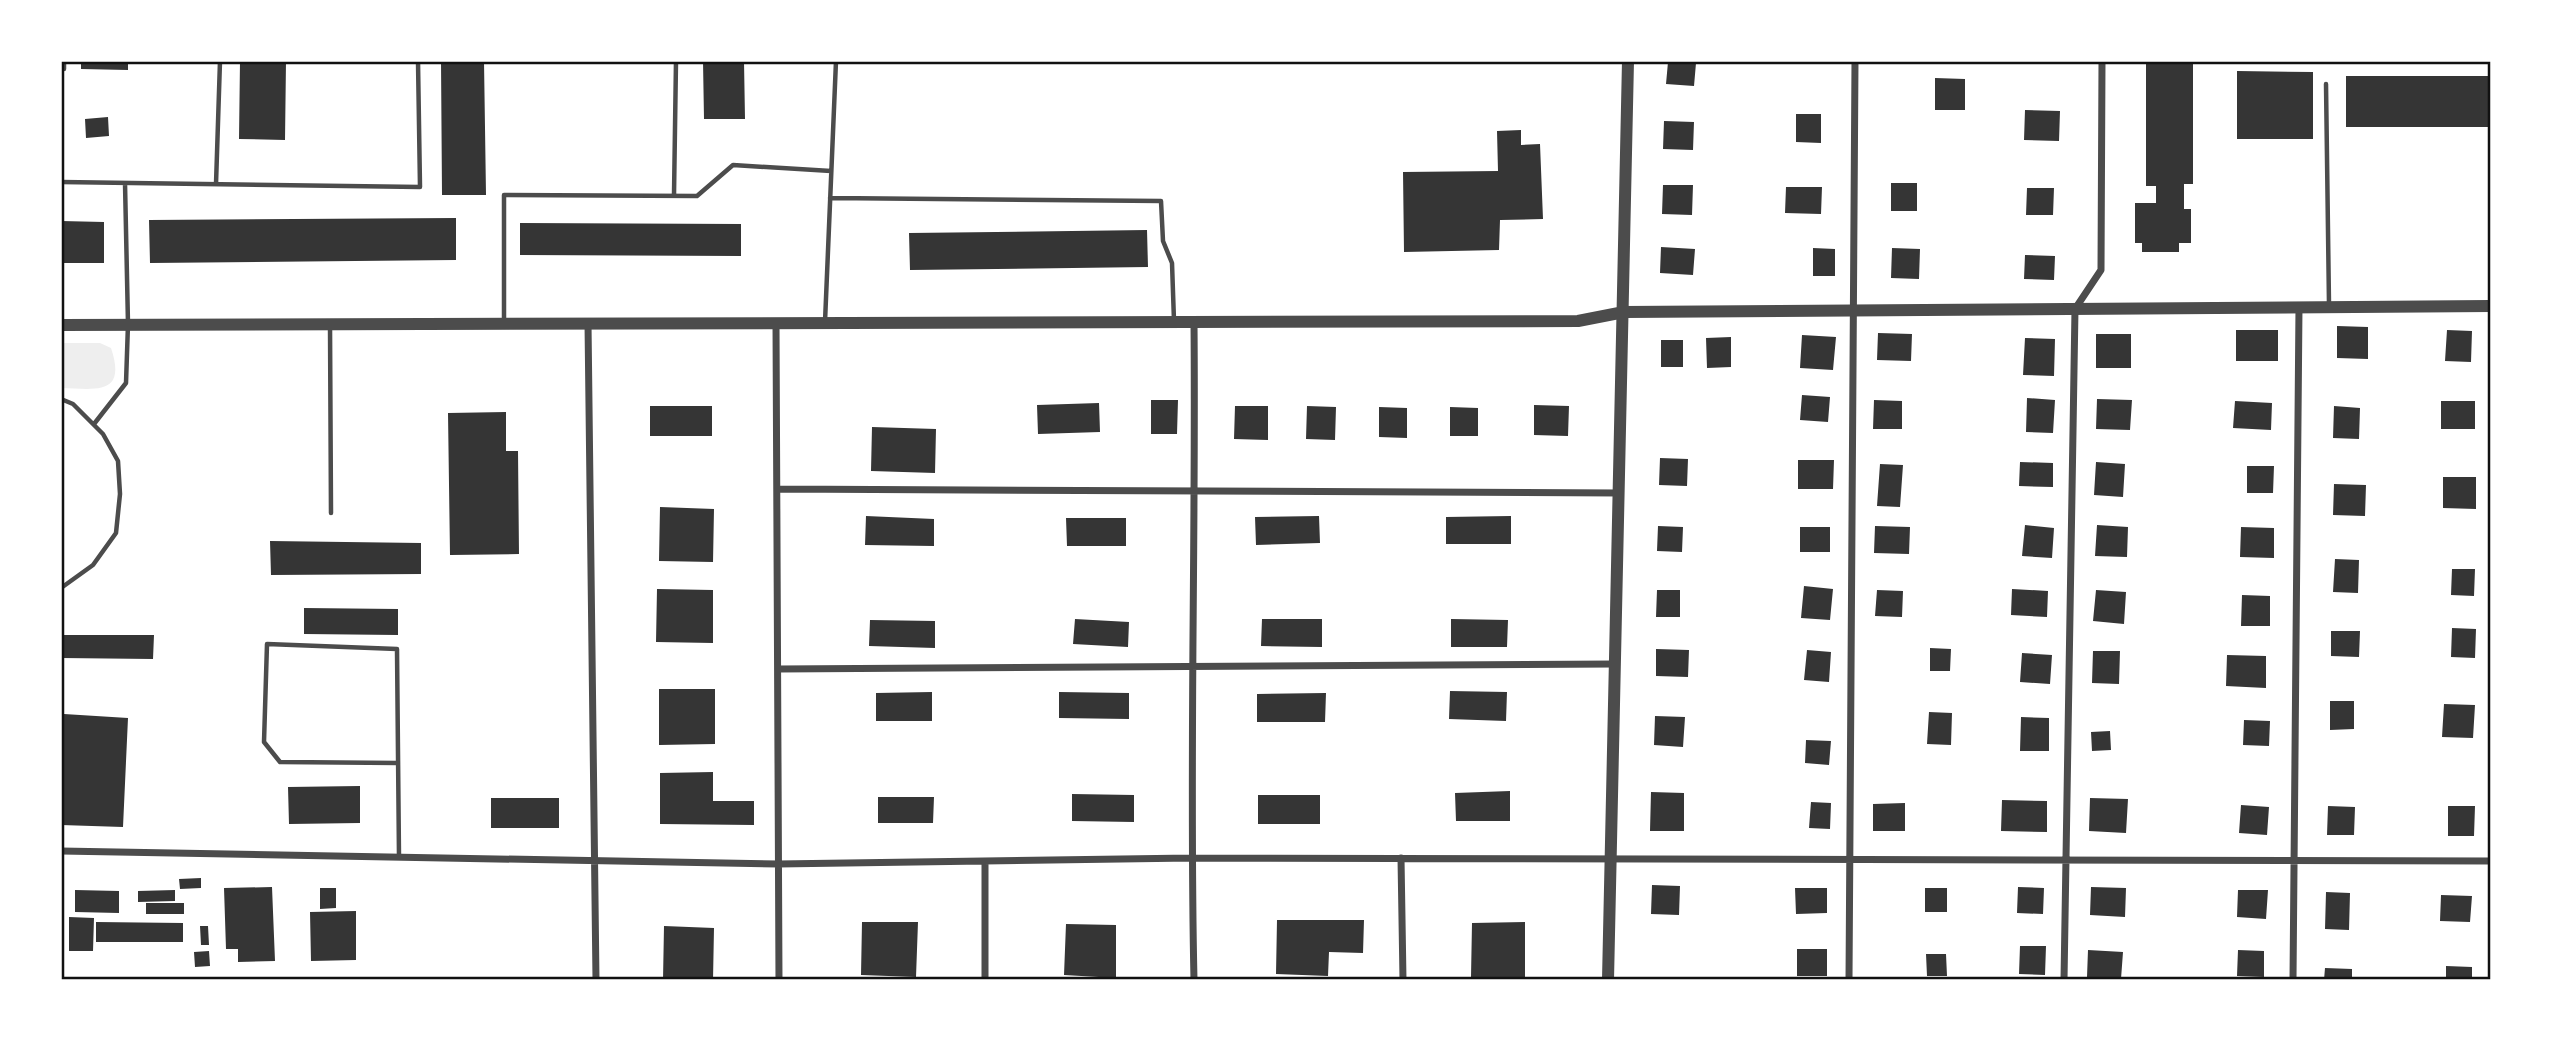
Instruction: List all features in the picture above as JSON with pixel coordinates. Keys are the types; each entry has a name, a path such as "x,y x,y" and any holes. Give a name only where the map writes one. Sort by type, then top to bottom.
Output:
{"street":[{"path":"1608,980 1628,61"},
{"path":"1849,980 1855,61"},
{"path":"2064,980 2075,309 2101,270 2102,61"},
{"path":"61,325 1578,321 1624,312 2491,306"},
{"path":"2293,980 2299,307"},
{"path":"1194,321 1196,491 1191,858 1194,980"},
{"path":"588,323 596,980"},
{"path":"776,323 779,980"},
{"path":"777,489 1619,493"},
{"path":"778,669 1615,664"},
{"path":"61,851 778,864 1191,858 2491,861"},
{"path":"1401,858 1403,980"},
{"path":"985,861 985,980"}],"lane":[{"path":"64,61 64,69"},
{"path":"216,184 220,61"},
{"path":"61,182 420,187 418,61"},
{"path":"674,195 676,61"},
{"path":"825,323 836,61"},
{"path":"2326,84 2329,307"},
{"path":"504,323 505,195 697,196 733,165 831,171"},
{"path":"94,424 126,383 128,324 125,183"},
{"path":"830,198 1161,201 1163,240 1172,262 1174,322"},
{"path":"330,324 331,513"},
{"path":"61,399 73,404 103,433 118,461 120,494 116,533 93,565 61,588"},
{"path":"398,763 280,762 264,742 267,644 397,649 399,857"}],"shaded area":[{"path":"61,343 100,343 111,348 115,375 111,382 96,388 61,388"}],"building":[{"path":"81,61 128,61 128,70 81,69"},
{"path":"240,61 286,61 285,140 239,139"},
{"path":"441,61 484,61 486,195 442,195"},
{"path":"703,61 744,61 745,119 704,119"},
{"path":"2146,61 2193,61 2193,184 2184,184 2184,209 2191,209 2191,243 2179,243 2179,252 2142,252 2142,243 2135,243 2135,203 2156,203 2156,186 2146,186"},
{"path":"1668,62 1696,63 1694,86 1666,84"},
{"path":"2237,71 2313,72 2313,139 2237,139"},
{"path":"2346,76 2491,76 2491,127 2346,127"},
{"path":"1935,78 1965,79 1965,110 1935,110"},
{"path":"2025,110 2060,111 2059,141 2024,140"},
{"path":"1796,114 1821,114 1821,143 1796,142"},
{"path":"108,117 109,136 86,138 85,119"},
{"path":"1664,121 1694,122 1693,150 1663,149"},
{"path":"1521,130 1521,145 1540,144 1543,219 1500,220 1499,250 1404,252 1403,172 1498,171 1497,131"},
{"path":"1891,183 1917,183 1917,211 1891,211"},
{"path":"1663,185 1693,185 1692,215 1662,214"},
{"path":"1786,187 1822,187 1821,214 1785,213"},
{"path":"2027,188 2054,188 2053,215 2026,215"},
{"path":"456,218 456,260 150,263 149,220"},
{"path":"61,221 104,222 104,263 61,263"},
{"path":"520,223 741,224 741,256 520,255"},
{"path":"1147,230 1148,267 910,270 909,233"},
{"path":"1661,247 1695,249 1693,275 1660,273"},
{"path":"1813,248 1835,249 1835,276 1813,276"},
{"path":"1892,248 1920,249 1919,279 1891,278"},
{"path":"2025,255 2055,256 2054,280 2024,279"},
{"path":"2337,326 2368,327 2368,359 2337,358"},
{"path":"2236,330 2278,330 2278,361 2236,361"},
{"path":"2447,330 2472,331 2471,362 2445,361"},
{"path":"1878,333 1912,334 1911,361 1877,360"},
{"path":"2096,334 2131,334 2131,368 2096,368"},
{"path":"1802,335 1836,337 1833,370 1800,368"},
{"path":"1731,337 1731,367 1707,368 1706,338"},
{"path":"2025,338 2055,339 2054,376 2023,375"},
{"path":"1661,340 1683,340 1683,367 1661,367"},
{"path":"1802,395 1830,397 1828,422 1800,420"},
{"path":"2027,398 2055,400 2053,433 2026,432"},
{"path":"2097,399 2132,400 2130,430 2096,429"},
{"path":"1151,400 1178,400 1177,434 1151,434"},
{"path":"1874,400 1902,401 1902,429 1873,429"},
{"path":"2235,401 2272,403 2271,430 2233,428"},
{"path":"2441,401 2475,401 2475,429 2441,429"},
{"path":"1099,403 1100,432 1038,434 1037,405"},
{"path":"1534,405 1569,406 1568,436 1534,435"},
{"path":"650,406 712,406 712,436 650,436"},
{"path":"1235,406 1268,406 1268,440 1234,439"},
{"path":"1307,406 1336,407 1335,440 1306,439"},
{"path":"2334,406 2360,408 2359,439 2333,438"},
{"path":"1379,407 1407,408 1407,438 1379,437"},
{"path":"1450,407 1478,408 1478,436 1450,436"},
{"path":"506,412 506,451 518,451 519,554 450,555 448,413"},
{"path":"872,427 936,429 935,473 871,471"},
{"path":"1660,458 1688,459 1687,486 1659,485"},
{"path":"1798,460 1834,460 1833,489 1798,489"},
{"path":"2020,462 2053,463 2053,487 2019,486"},
{"path":"2096,462 2125,464 2123,497 2094,495"},
{"path":"1880,464 1903,465 1900,507 1877,506"},
{"path":"2247,466 2274,466 2273,493 2247,493"},
{"path":"2443,477 2476,477 2476,509 2443,508"},
{"path":"2334,484 2366,485 2365,516 2333,515"},
{"path":"660,507 714,509 713,562 659,561"},
{"path":"866,516 934,519 934,546 865,545"},
{"path":"1319,516 1320,543 1256,545 1255,517"},
{"path":"1511,516 1511,544 1446,544 1446,517"},
{"path":"1066,518 1126,518 1126,546 1067,546"},
{"path":"2025,525 2054,528 2052,558 2022,556"},
{"path":"2097,525 2128,527 2127,557 2095,556"},
{"path":"1658,526 1683,527 1682,552 1657,551"},
{"path":"1875,526 1910,527 1909,554 1874,553"},
{"path":"1800,527 1830,527 1830,552 1800,552"},
{"path":"2241,527 2274,528 2274,558 2240,557"},
{"path":"270,541 421,543 421,574 271,575"},
{"path":"2335,559 2359,560 2358,593 2333,592"},
{"path":"2452,569 2475,569 2474,596 2451,595"},
{"path":"1804,586 1833,589 1830,620 1801,618"},
{"path":"657,589 713,590 713,643 656,642"},
{"path":"2012,589 2048,591 2047,617 2011,615"},
{"path":"1657,590 1680,590 1680,617 1656,617"},
{"path":"1877,590 1903,591 1902,617 1875,616"},
{"path":"2096,590 2126,592 2124,624 2093,621"},
{"path":"2242,595 2270,596 2270,626 2241,626"},
{"path":"304,608 398,609 398,635 304,634"},
{"path":"1075,619 1129,622 1128,647 1073,644"},
{"path":"1262,619 1322,619 1322,647 1261,646"},
{"path":"1451,619 1508,620 1507,647 1451,647"},
{"path":"870,620 935,621 935,648 869,646"},
{"path":"2452,628 2476,629 2475,658 2451,657"},
{"path":"2331,631 2360,631 2359,657 2331,656"},
{"path":"61,635 154,635 153,659 61,658"},
{"path":"1930,648 1951,649 1950,671 1930,671"},
{"path":"1656,649 1689,650 1688,677 1656,676"},
{"path":"1807,650 1831,652 1829,682 1804,680"},
{"path":"2093,651 2120,651 2119,684 2092,683"},
{"path":"2022,653 2052,655 2050,684 2020,682"},
{"path":"2227,655 2266,656 2266,688 2226,686"},
{"path":"659,689 715,689 715,744 659,745"},
{"path":"1450,691 1507,692 1506,721 1449,719"},
{"path":"932,692 932,721 876,721 876,693"},
{"path":"1059,692 1129,693 1129,719 1059,718"},
{"path":"1326,693 1325,722 1257,722 1257,694"},
{"path":"2330,701 2354,701 2354,729 2330,730"},
{"path":"2444,704 2475,705 2473,738 2442,737"},
{"path":"1929,712 1952,713 1951,745 1927,744"},
{"path":"64,714 128,718 123,827 61,825"},
{"path":"1655,716 1685,717 1683,747 1654,745"},
{"path":"2021,717 2049,718 2049,751 2020,751"},
{"path":"2244,720 2270,721 2269,746 2243,745"},
{"path":"2110,731 2111,750 2092,751 2091,732"},
{"path":"1806,740 1831,741 1829,765 1805,763"},
{"path":"713,772 713,801 754,801 754,825 660,824 660,773"},
{"path":"360,786 360,823 289,824 288,787"},
{"path":"1510,791 1510,821 1456,821 1455,793"},
{"path":"1651,792 1684,793 1684,831 1650,831"},
{"path":"1072,794 1134,795 1134,822 1072,821"},
{"path":"1258,795 1320,795 1320,824 1258,824"},
{"path":"878,797 934,797 933,823 878,823"},
{"path":"491,798 559,798 559,828 491,828"},
{"path":"2090,798 2128,799 2126,833 2089,831"},
{"path":"2002,800 2047,801 2047,832 2001,831"},
{"path":"1811,802 1831,803 1830,829 1809,828"},
{"path":"1905,803 1905,831 1873,831 1873,804"},
{"path":"2241,805 2269,807 2267,835 2239,833"},
{"path":"2328,806 2355,807 2354,835 2327,835"},
{"path":"2448,806 2475,806 2474,836 2448,836"},
{"path":"201,878 201,888 180,889 179,879"},
{"path":"1652,885 1680,886 1679,915 1651,914"},
{"path":"272,887 275,961 238,962 238,949 226,949 224,888"},
{"path":"2018,887 2044,888 2043,914 2017,913"},
{"path":"2091,887 2126,888 2125,917 2090,915"},
{"path":"320,888 336,888 336,908 320,909"},
{"path":"1795,888 1827,888 1827,913 1796,914"},
{"path":"1925,888 1947,888 1947,912 1925,912"},
{"path":"75,890 119,891 119,913 75,912"},
{"path":"175,890 175,901 138,902 138,891"},
{"path":"2238,890 2268,890 2266,919 2237,917"},
{"path":"2326,892 2350,893 2349,930 2325,929"},
{"path":"2441,895 2472,896 2470,922 2440,921"},
{"path":"146,903 184,903 184,914 146,914"},
{"path":"356,911 356,960 311,961 310,912"},
{"path":"69,917 94,918 93,951 69,951"},
{"path":"1277,920 1364,920 1363,953 1329,952 1328,976 1276,974"},
{"path":"96,922 183,923 183,942 96,942"},
{"path":"862,922 918,922 916,977 861,975"},
{"path":"1525,922 1525,977 1471,977 1472,923"},
{"path":"1066,924 1116,925 1116,978 1064,975"},
{"path":"200,926 208,926 209,945 201,945"},
{"path":"664,926 714,928 713,980 663,980"},
{"path":"2020,946 2046,946 2045,975 2019,974"},
{"path":"1797,949 1827,949 1827,976 1797,976"},
{"path":"2088,950 2123,952 2121,979 2087,977"},
{"path":"2238,950 2264,951 2264,977 2237,976"},
{"path":"209,951 210,966 195,967 194,952"},
{"path":"1926,954 1946,954 1947,976 1927,976"},
{"path":"2446,966 2472,967 2472,980 2446,980"},
{"path":"2325,968 2352,969 2352,980 2324,980"}]}
